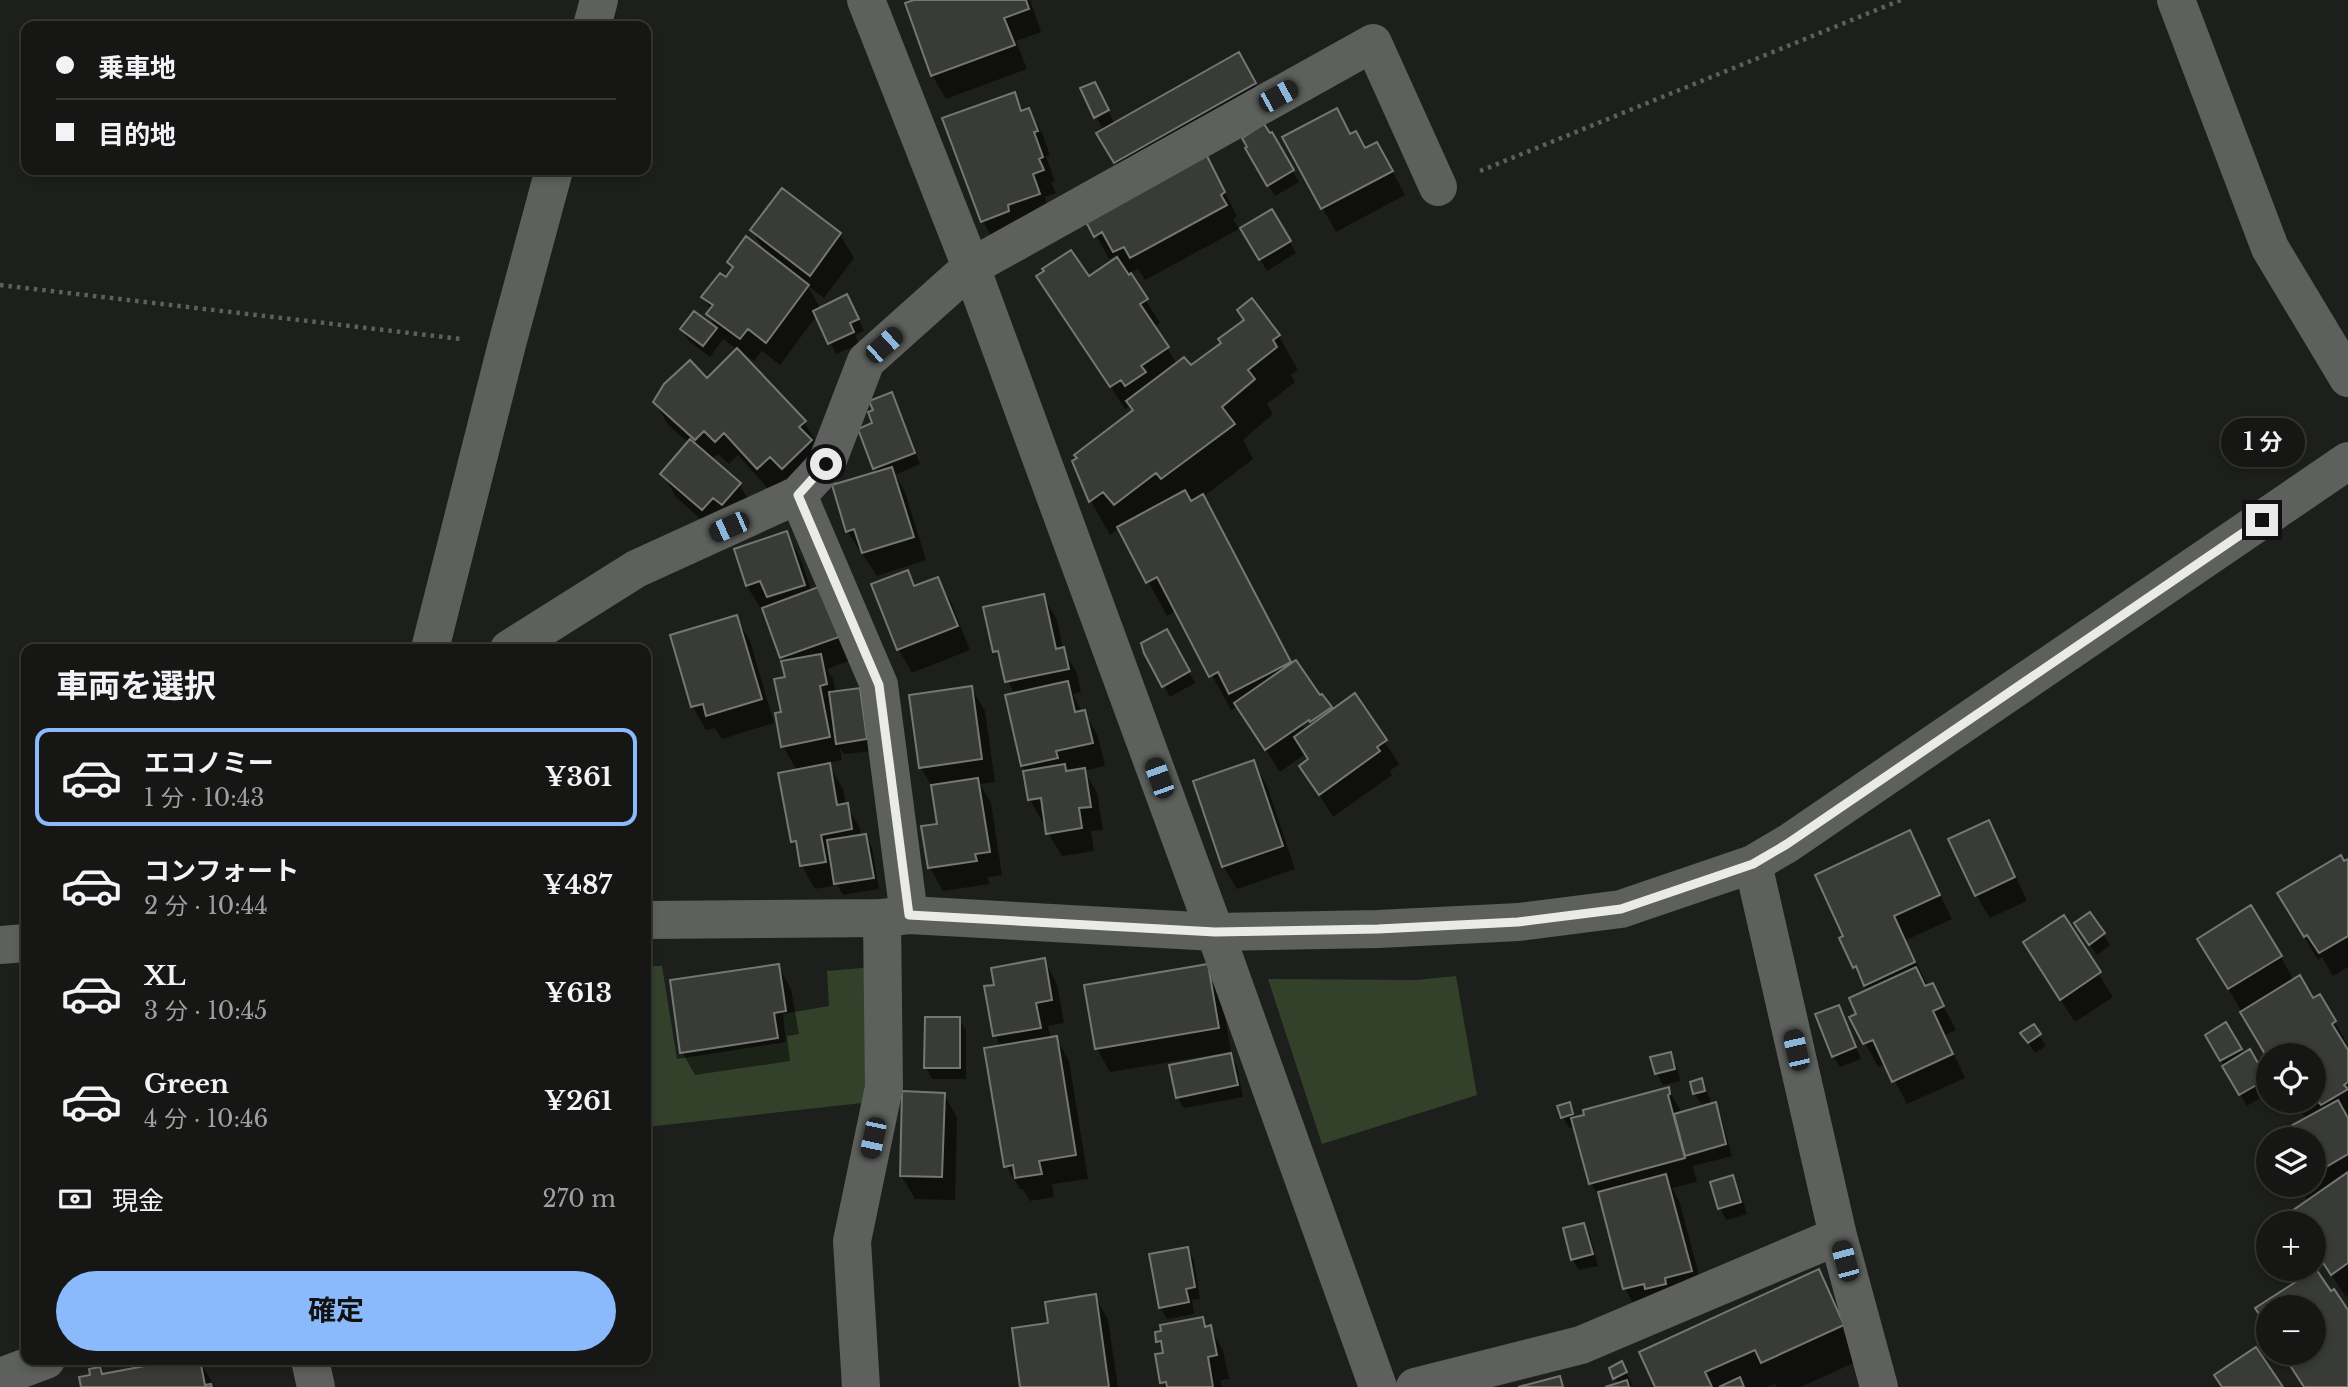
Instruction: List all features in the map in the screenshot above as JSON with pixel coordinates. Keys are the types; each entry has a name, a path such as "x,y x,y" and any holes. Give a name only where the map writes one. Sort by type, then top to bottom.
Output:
{"street":[{"path":"593,21 599,0"},
{"path":"866,0 971,267 1215,932 1378,1387"},
{"path":"2176,0 2270,248 2348,378"},
{"path":"517,644 636,569 798,495 826,464 866,361 971,267 1373,43 1438,187"},
{"path":"431,644 553,175"},
{"path":"651,920 896,916 1215,932 1378,929 1531,920 1621,909 1753,864 1787,844 2348,461"},
{"path":"798,495 879,685 896,916 884,1087 852,1241 861,1387"},
{"path":"1753,864 1838,1236 1879,1387"},
{"path":"0,945 21,943"},
{"path":"1415,1387 1581,1345 1838,1236"},
{"path":"0,1377 32,1365"},
{"path":"311,1365 316,1387"}],"path":[{"path":"1438,187 1901,0"},
{"path":"0,285 507,344"}],"green space":[{"path":"651,966 662,966 677,1059 786,1042 783,1014 829,1006 827,971 873,967 875,1064 862,1103 651,1126"},
{"path":"1456,976 1477,1095 1322,1144 1268,979 1416,980"}],"building":[{"path":"914,0 1026,0 1029,9 1004,18 1015,45 931,76 905,3"},
{"path":"1239,52 1256,83 1114,163 1096,133"},
{"path":"1095,82 1109,110 1094,118 1080,88"},
{"path":"1015,92 1021,111 1029,108 1038,131 1034,132 1043,157 1039,159 1044,170 1033,174 1040,194 1008,205 1009,211 981,222 942,118"},
{"path":"1337,108 1350,134 1356,131 1365,148 1377,142 1393,171 1321,209 1282,137"},
{"path":"1264,124 1270,133 1272,132 1294,170 1267,186 1242,138"},
{"path":"1206,154 1225,192 1221,195 1227,205 1130,258 1124,247 1113,252 1102,232 1094,237 1085,220"},
{"path":"782,188 841,233 810,276 750,230"},
{"path":"1272,209 1291,241 1259,260 1240,228"},
{"path":"746,236 809,285 766,343 748,329 740,339 706,314 713,305 701,297 720,273 726,277 733,267 727,262"},
{"path":"1071,250 1089,276 1117,257 1148,299 1140,304 1169,347 1141,366 1146,372 1125,386 1121,380 1110,387 1036,276"},
{"path":"847,294 859,319 850,323 854,332 828,344 813,311"},
{"path":"1252,298 1280,335 1273,340 1277,347 1248,370 1255,379 1222,407 1235,424 1161,479 1156,473 1114,505 1103,492 1089,502 1072,461 1077,458 1074,455 1133,410 1126,401 1184,357 1191,365 1221,343 1218,339 1244,320 1237,310"},
{"path":"694,311 717,328 703,346 680,329"},
{"path":"737,348 806,421 799,427 812,440 782,469 770,457 757,469 724,433 715,442 704,431 695,440 653,402 664,384 690,360 707,378"},
{"path":"892,392 915,453 873,469 858,429 872,423 868,412 873,410 869,401"},
{"path":"690,439 741,483 722,505 713,498 702,510 660,474"},
{"path":"892,467 914,537 862,553 854,529 846,532 832,485"},
{"path":"1185,490 1191,501 1203,494 1291,662 1229,694 1218,672 1209,677 1157,577 1146,583 1117,527"},
{"path":"787,531 805,585 767,597 760,581 746,586 734,549"},
{"path":"908,570 914,586 938,577 958,626 897,650 871,584"},
{"path":"821,586 839,637 780,658 762,608"},
{"path":"1044,594 1056,649 1064,647 1069,669 1005,682 998,651 993,652 983,607"},
{"path":"737,615 762,699 706,716 703,704 691,707 670,635"},
{"path":"1167,629 1190,671 1162,687 1141,643"},
{"path":"821,654 827,684 820,686 830,737 781,747 775,713 781,712 774,679 785,677 781,661"},
{"path":"1296,660 1320,695 1322,694 1332,707 1265,750 1234,703"},
{"path":"1068,681 1075,712 1085,710 1093,743 1056,751 1058,758 1021,766 1005,695"},
{"path":"972,686 982,759 919,768 909,695"},
{"path":"860,688 867,739 836,744 829,692"},
{"path":"1355,693 1387,740 1377,747 1380,751 1319,795 1299,766 1308,759 1294,737"},
{"path":"1254,760 1283,846 1222,867 1193,781"},
{"path":"830,763 837,805 848,803 852,829 821,835 826,862 800,866 796,841 791,842 778,773"},
{"path":"1065,764 1066,771 1085,768 1091,807 1079,808 1082,828 1046,834 1041,798 1028,800 1023,771"},
{"path":"978,778 990,852 975,854 977,861 928,868 921,826 937,824 931,785"},
{"path":"1989,820 2015,877 1975,896 1948,839"},
{"path":"1910,830 1940,895 1894,916 1915,962 1864,986 1856,966 1853,968 1839,938 1843,936 1815,875"},
{"path":"866,834 874,878 834,884 827,840"},
{"path":"2341,855 2344,861 2348,859 2348,936 2319,953 2307,935 2304,937 2277,893"},
{"path":"2251,905 2282,956 2228,989 2197,939"},
{"path":"2090,912 2105,933 2089,945 2074,923"},
{"path":"2064,915 2101,972 2060,1000 2023,942"},
{"path":"1045,958 1052,1000 1036,1003 1041,1028 993,1036 984,986 994,985 991,968"},
{"path":"779,964 786,1011 774,1013 778,1038 680,1053 670,980"},
{"path":"1208,964 1219,1028 1095,1049 1084,985"},
{"path":"1916,967 1925,986 1933,983 1944,1006 1933,1011 1953,1054 1892,1082 1873,1040 1863,1044 1849,1017 1856,1014 1849,998"},
{"path":"2300,975 2313,998 2320,994 2336,1021 2332,1024 2348,1050 2348,1082 2344,1085 2348,1089 2326,1102 2326,1043 2258,1043 2240,1012"},
{"path":"1839,1005 1856,1047 1832,1057 1815,1014"},
{"path":"925,1017 960,1017 960,1068 924,1068"},
{"path":"2226,1022 2242,1049 2220,1061 2205,1035"},
{"path":"2034,1024 2041,1034 2028,1043 2020,1033"},
{"path":"1057,1036 1076,1155 1039,1161 1042,1174 1015,1178 1013,1165 1004,1167 984,1048"},
{"path":"2250,1049 2256,1060 2256,1085 2239,1095 2222,1066"},
{"path":"1671,1052 1675,1069 1655,1074 1650,1057"},
{"path":"1231,1053 1238,1085 1176,1098 1169,1065"},
{"path":"1702,1078 1705,1091 1693,1094 1690,1082"},
{"path":"1669,1087 1668,1095 1685,1158 1589,1184 1571,1118 1584,1115 1583,1110"},
{"path":"902,1091 945,1093 942,1177 900,1176"},
{"path":"2338,1100 2348,1118 2348,1154 2326,1167 2326,1127 2289,1127 2314,1113 2326,1113 2326,1107"},
{"path":"1570,1102 1573,1114 1561,1118 1557,1106"},
{"path":"1716,1102 1726,1144 1685,1156 1674,1114"},
{"path":"2348,1172 2348,1263 2331,1275 2326,1267 2326,1211 2292,1211 2312,1197 2326,1197 2326,1187"},
{"path":"1666,1174 1692,1271 1665,1278 1666,1284 1645,1289 1644,1284 1623,1289 1598,1192"},
{"path":"1733,1175 1741,1202 1718,1209 1710,1182"},
{"path":"1584,1223 1593,1254 1571,1260 1563,1228"},
{"path":"1188,1247 1195,1287 1186,1289 1189,1302 1159,1308 1149,1254"},
{"path":"1819,1269 1844,1325 1761,1363 1755,1350 1705,1372 1712,1387 1655,1387 1639,1352"},
{"path":"2297,1281 2324,1281 2331,1291 2334,1289 2348,1310 2348,1387 2304,1387 2290,1365 2326,1365 2326,1295 2275,1295"},
{"path":"1096,1294 1109,1387 1020,1387 1012,1328 1048,1323 1045,1302"},
{"path":"1203,1317 1205,1327 1211,1325 1217,1355 1208,1357 1213,1387 1167,1387 1166,1382 1160,1383 1155,1354 1163,1353 1161,1341 1156,1342 1155,1332 1161,1331 1160,1325"},
{"path":"2256,1347 2256,1365 2268,1365 2283,1387 2222,1387 2214,1375"},
{"path":"1622,1361 1627,1372 1613,1379 1609,1368"},
{"path":"150,1365 201,1365 205,1385 211,1384 212,1387 81,1387 79,1377 90,1375 89,1369 100,1367 102,1374"},
{"path":"1560,1376 1563,1387 1518,1387"},
{"path":"1740,1377 1744,1387 1719,1387"},
{"path":"1627,1380 1629,1387 1605,1387"}],"route":[{"path":"826,464 798,495 879,685 909,915 1215,932 1378,929 1518,922 1621,909 1753,864 1787,844 2262,520"}]}
